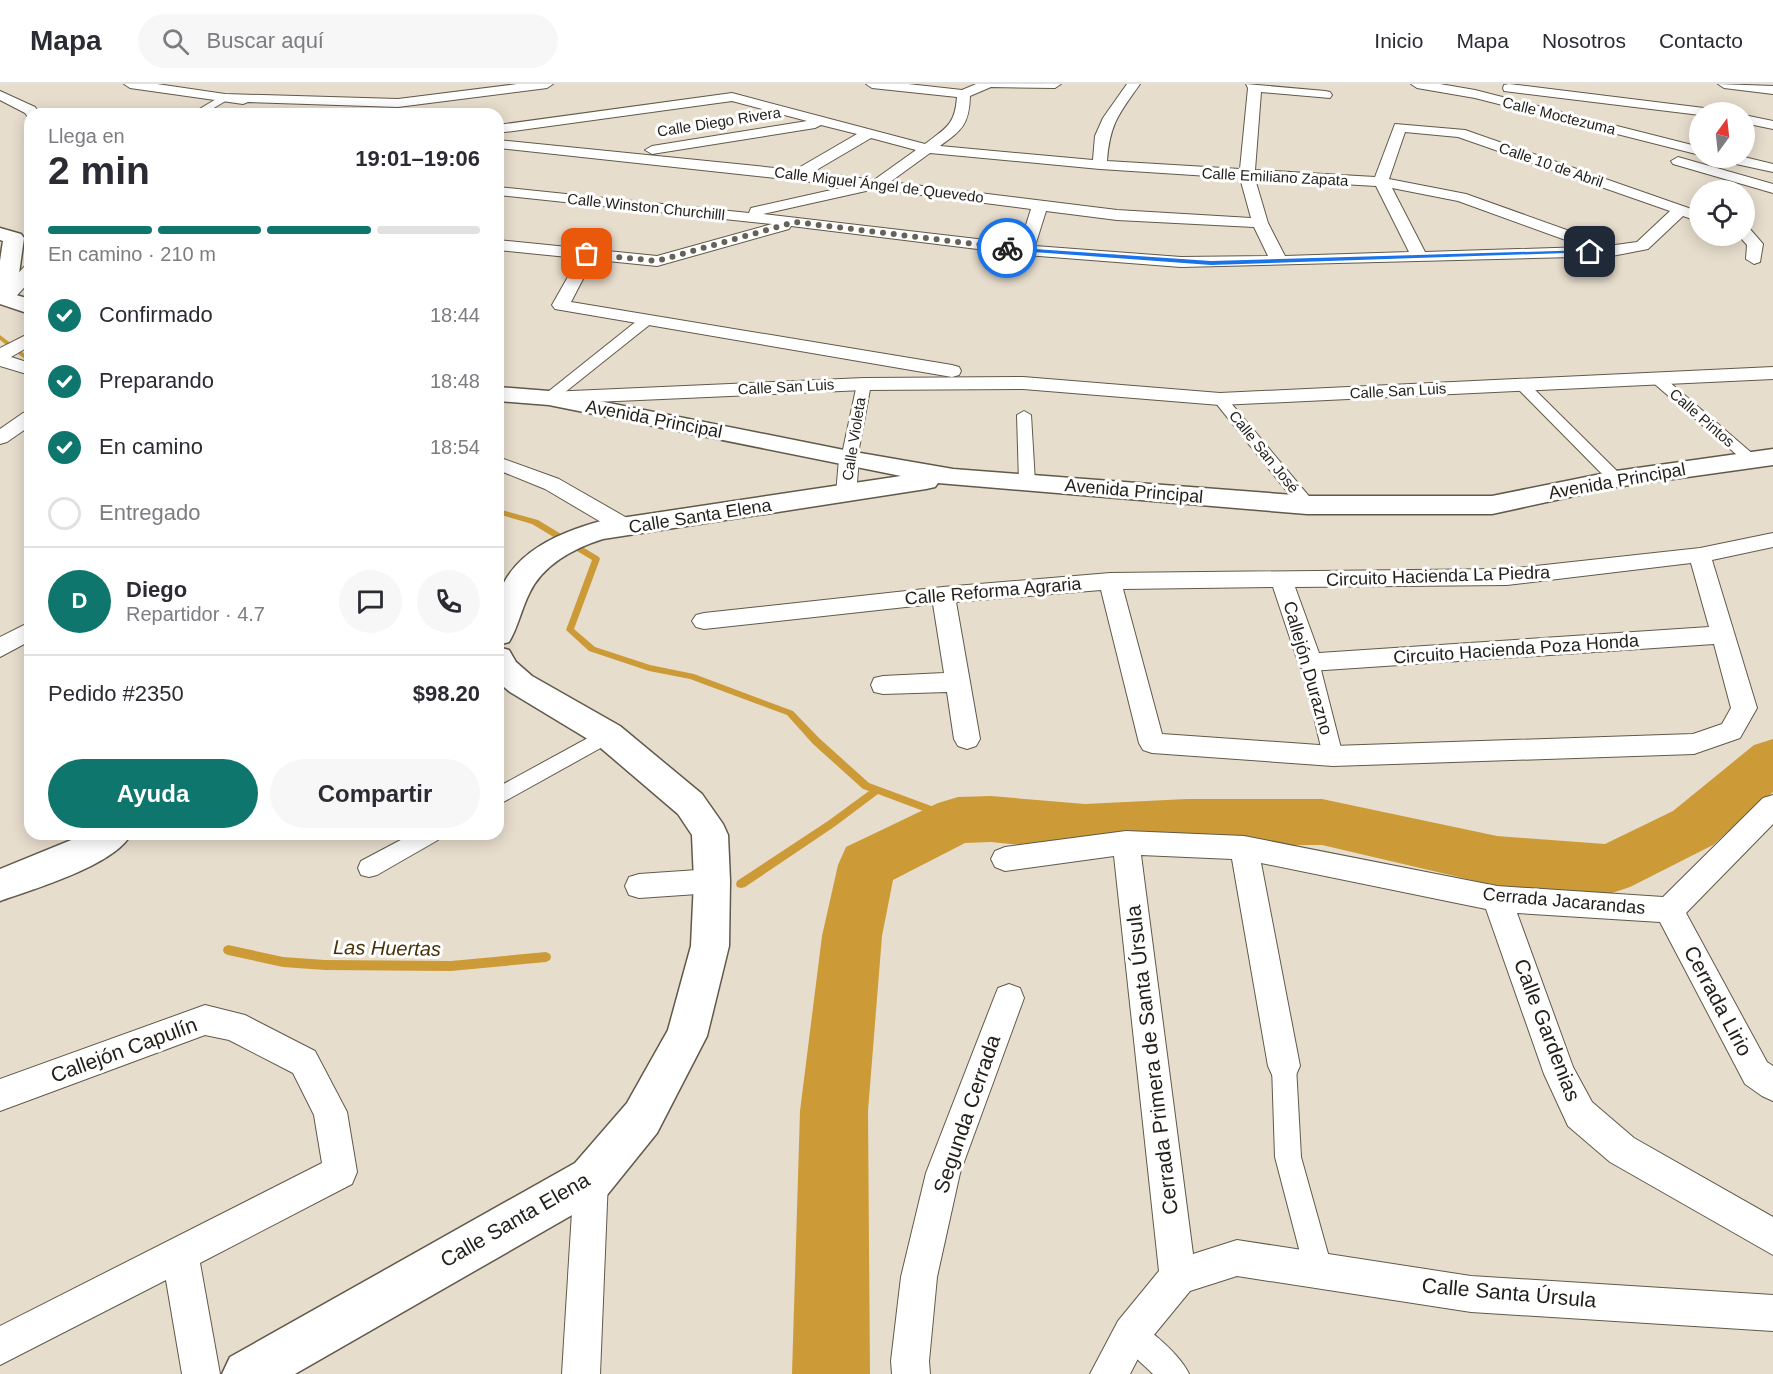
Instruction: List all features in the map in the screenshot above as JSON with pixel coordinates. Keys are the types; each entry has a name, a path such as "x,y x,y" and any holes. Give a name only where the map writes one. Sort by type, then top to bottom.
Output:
{"street":[{"path":"130,84 398,103 526,94 547,84"},
{"path":"203,108 225,90 250,84"},
{"path":"504,128 732,97 746,84"},
{"path":"872,84 962,89 987,84"},
{"path":"995,84 1055,84"},
{"path":"1101,165 1102,136 1110,118 1134,84"},
{"name":"Calle Moctezuma","path":"1417,84 1475,94 1689,148"},
{"path":"1479,84 1689,110"},
{"path":"1724,84 1772,87"},
{"path":"1279,261 1260,223 1247,176 1253,86 1325,94"},
{"path":"734,216 878,184 957,127 963,111 962,89"},
{"path":"225,90 301,108"},
{"path":"504,144 516,127 526,94"},
{"path":"0,95 24,108"},
{"name":"Calle Emiliano Zapata","path":"732,97 928,149 1247,176 1381,182 1461,197 1612,251"},
{"path":"1755,121 1773,125"},
{"name":"Calle Diego Rivera","path":"620,155 824,122"},
{"name":"Calle 10 de Abril","path":"1381,182 1400,127 1460,133 1689,213"},
{"path":"798,175 868,134"},
{"name":"Calle Miguel Ángel de Quevedo","path":"504,147 620,155 878,184 1117,215 1260,223"},
{"path":"1689,154 1678,161 1689,164"},
{"path":"1755,164 1773,168"},
{"path":"1702,168 1773,189"},
{"path":"1381,182 1419,256"},
{"name":"Calle Winston Churchilll","path":"504,192 795,222 1026,250 1191,262 1612,251 1642,246 1680,210"},
{"path":"1502,210 1517,200"},
{"path":"1026,250 1040,205"},
{"path":"504,246 657,261 795,222"},
{"path":"0,234 14,238 5,298"},
{"path":"1754,259 1755,246"},
{"path":"5,298 24,277"},
{"name":"Calle San Luis","path":"575,279 561,305 1023,383 1220,399 1773,373"},
{"path":"5,298 24,305"},
{"path":"549,398 648,320"},
{"path":"2,356 24,342"},
{"path":"2,356 24,366"},
{"name":"Calle Pintos","path":"1655,377 1761,458"},
{"name":"Calle San Luis","path":"549,398 864,384 1023,383"},
{"name":"Calle Violeta","path":"846,494 849,459 864,384"},
{"path":"1522,385 1616,479"},
{"name":"Avenida Principal","path":"504,394 549,398 849,459 953,477 1307,505 1492,504 1616,479 1761,458"},
{"name":"Calle San José","path":"1220,399 1307,505"},
{"path":"1024,415 1027,482"},
{"path":"0,438 24,421"},
{"path":"504,465 552,484 626,527"},
{"name":"Calle Santa Elena","path":"504,620 521,580 546,554 585,534 953,477"},
{"name":"Circuito Hacienda La Piedra","path":"1282,581 1507,577 1700,555 1773,540"},
{"path":"1110,581 1152,743 1333,756 1694,744 1731,731 1744,708 1700,555"},
{"name":"Calle Reforma Agraria","path":"704,621 943,595 1110,581 1282,581"},
{"name":"Callejón Durazno","path":"1282,581 1310,662 1333,756"},
{"path":"943,595 967,739"},
{"path":"0,648 24,634"},
{"name":"Circuito Hacienda Poza Honda","path":"1310,662 1723,635"},
{"name":"Calle Santa Elena","path":"247,1374 591,1179 642,1118 687,1036 710,945 712,881 710,836 701,818 690,804 608,735 521,684 504,667"},
{"path":"883,685 958,682"},
{"path":"504,793 608,735"},
{"name":"Cerrada Jacarandas","path":"1005,859 1126,843 1245,848 1497,899 1670,910 1773,806"},
{"path":"0,885 93,849 105,840"},
{"path":"369,868 420,840"},
{"name":"Cerrada Primera de Santa Úrsula","path":"1126,843 1178,1277"},
{"path":"1245,848 1284,1066 1288,1157 1318,1269"},
{"path":"639,886 712,881"},
{"name":"Calle Gardenias","path":"1497,899 1560,1074 1580,1114 1622,1150 1773,1237"},
{"name":"Cerrada Lirio","path":"1670,910 1756,1073 1773,1085"},
{"name":"Segunda Cerrada","path":"911,1374 910,1361 919,1277 943,1173 1009,998"},
{"name":"Callejón Capulín","path":"0,1095 205,1020 234,1026 304,1062 330,1112 340,1172 180,1254"},
{"path":"581,1374 591,1179"},
{"path":"0,1346 180,1254 201,1374"},
{"name":"Calle Santa Úrsula","path":"1178,1277 1237,1258 1471,1294 1773,1313"},
{"path":"1108,1374 1131,1334 1178,1277"},
{"path":"1131,1334 1174,1374"}],"waterway":[{"path":"0,337 24,356"},
{"path":"504,513 535,522 596,559 570,630 592,649 649,668 691,676 790,713 816,741 866,786 877,790"},
{"path":"831,1374 834,1111 852,936 867,865 958,820 991,819 1085,828 1187,822 1322,822 1497,861 1609,869 1693,828 1773,760"},
{"name":"Las Huertas","path":"741,884 831,824 877,790"},
{"path":"877,790 958,820"},
{"name":"Las Huertas","path":"228,950 283,962 325,965 451,966 546,957"}],"way so far":[{"path":"587,254 657,261 795,222 1007,248"}],"route":[{"path":"1007,248 1211,263 1590,252"}]}
